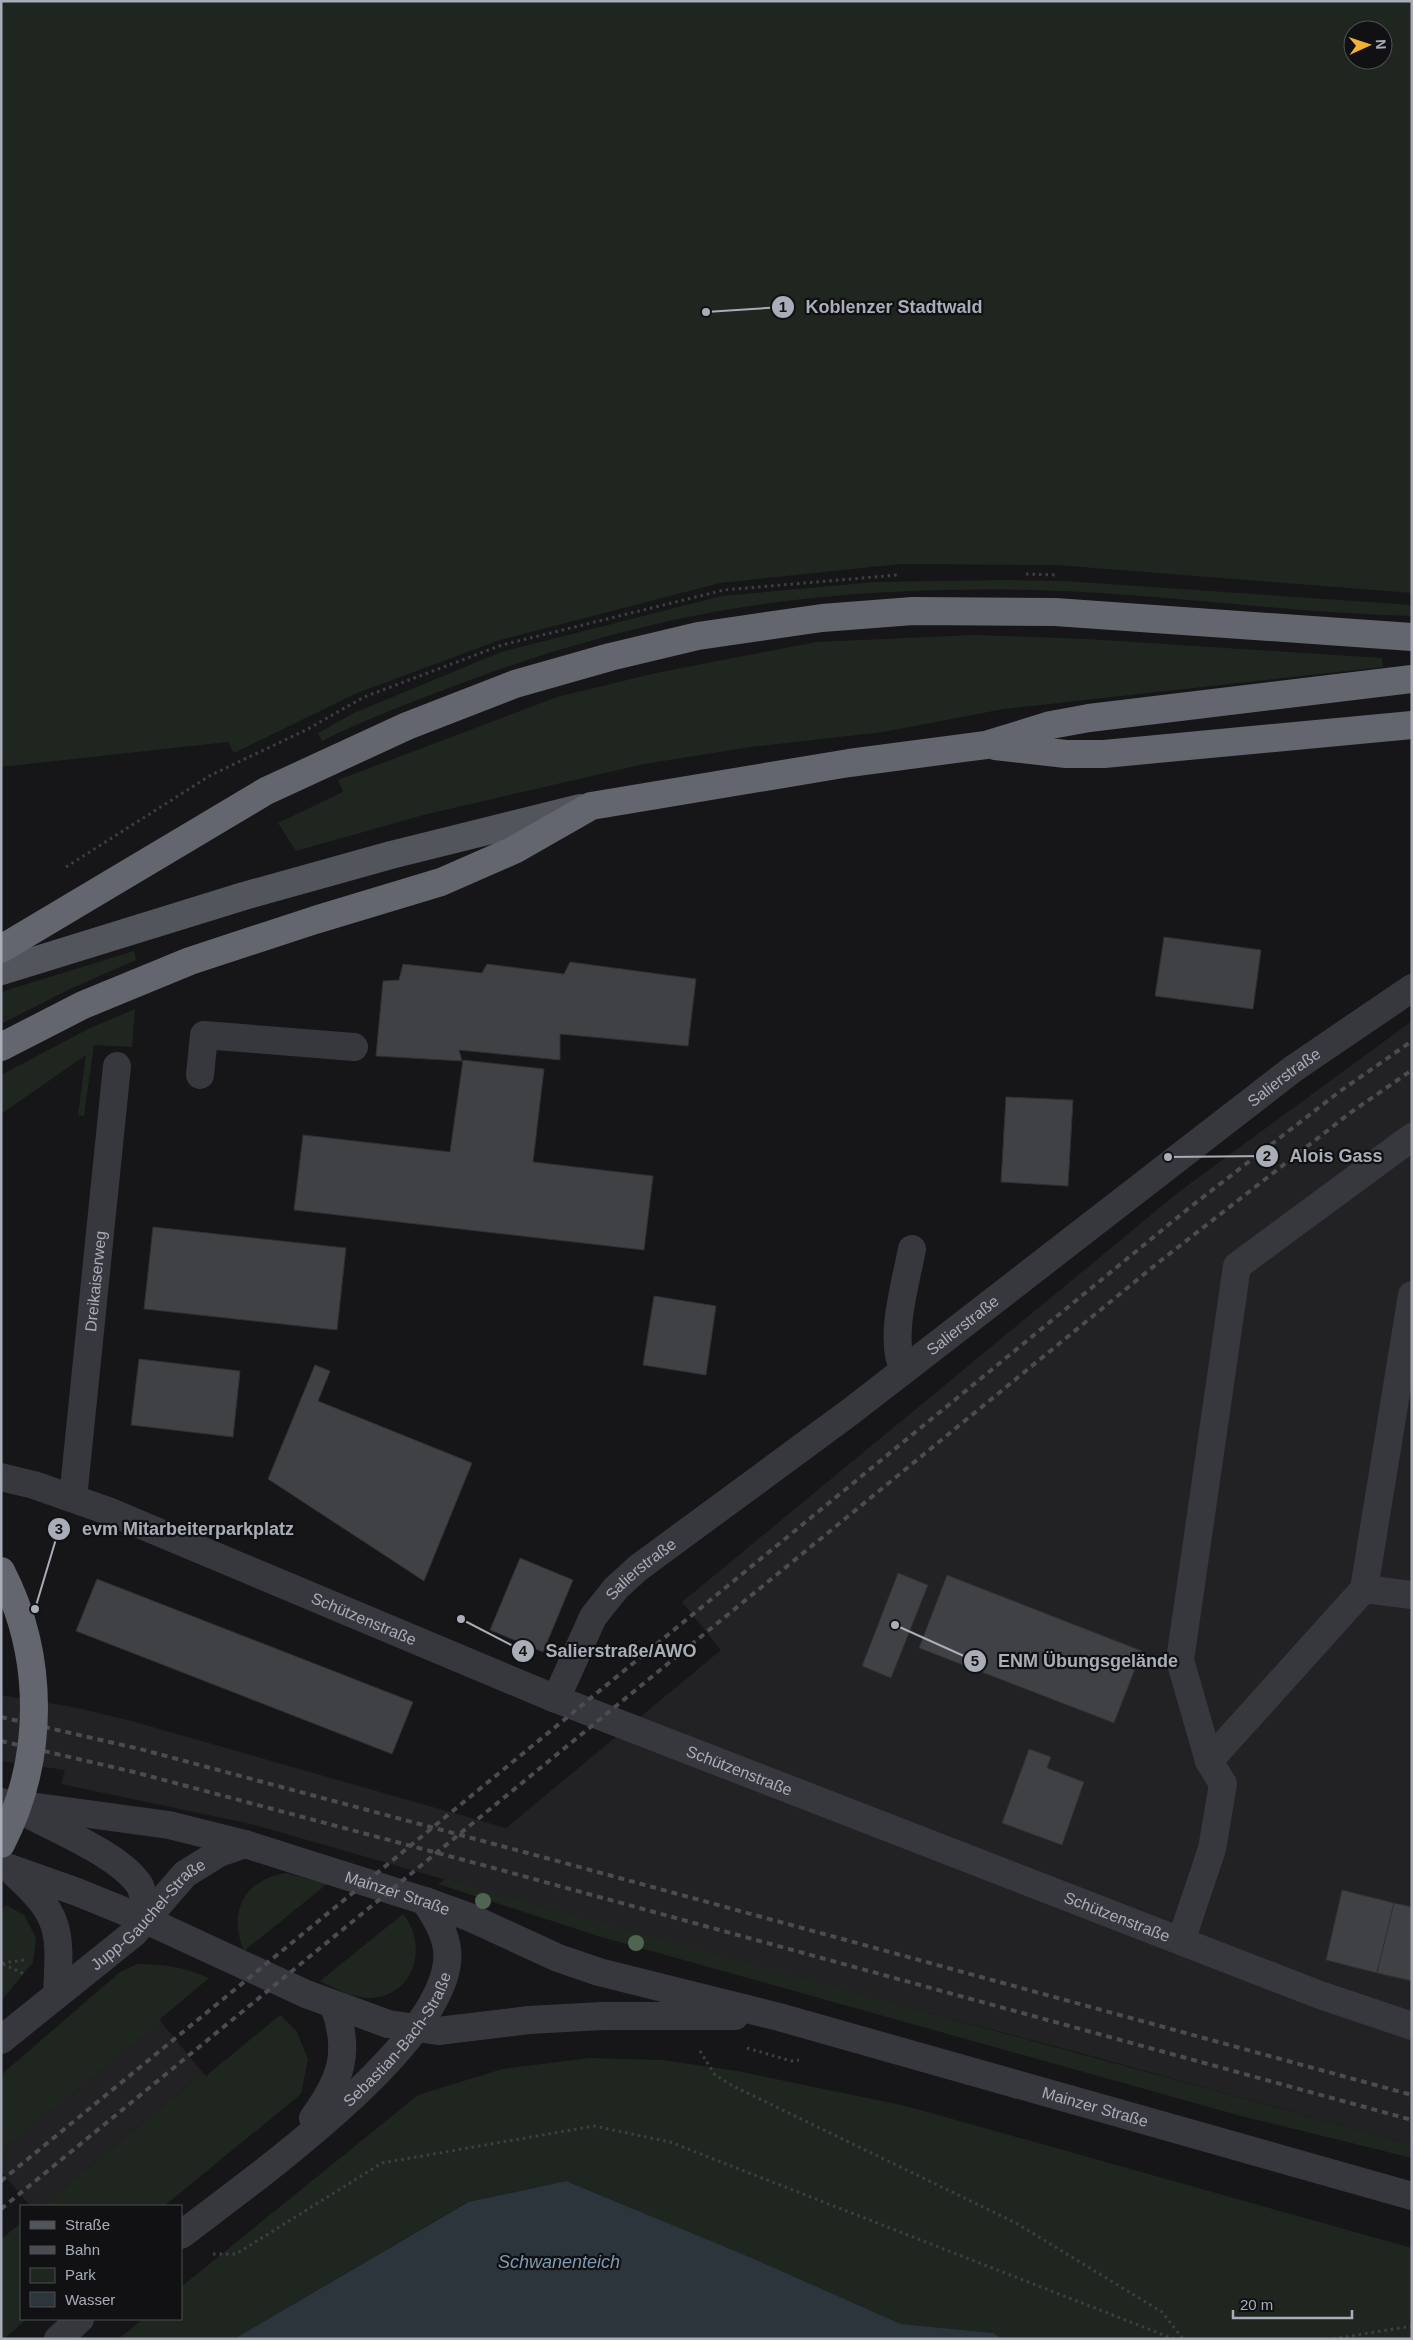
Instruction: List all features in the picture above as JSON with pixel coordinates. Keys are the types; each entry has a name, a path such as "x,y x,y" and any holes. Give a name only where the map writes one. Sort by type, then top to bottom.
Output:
{"highway":[{"path":"1,949 266,791 407,726 515,684 610,656 698,636 822,618 913,611 1055,612 1412,637"},
{"path":"1,1047 83,1005 190,961 315,920 441,882 514,850 591,806 849,763 986,745 1051,725 1089,718 1412,679"},
{"path":"986,745 1066,754 1104,754 1412,725"},
{"path":"1,1571 21,1618 33,1672 35,1709 30,1765 3,1859"}],"main road":[{"path":"1,972 244,896 391,855 591,806"}],"street":[{"name":"Salierstraße","path":"556,1699 593,1617 616,1588 638,1568 904,1370 1293,1069 1350,1028 1412,988"},
{"path":"200,1075 204,1035 354,1047"},
{"name":"Dreikaiserweg","path":"73,1498 117,1066"},
{"path":"1181,1941 1212,1849 1223,1784 1209,1761 1180,1660 1237,1266 1412,1137"},
{"path":"904,1370 899,1360 898,1332 912,1249"},
{"path":"1209,1761 1364,1590 1412,1295"},
{"name":"Schützenstraße","path":"1,1477 73,1498 556,1699 1320,1995 1412,2026"},
{"path":"1364,1590 1412,1595"},
{"name":"Mainzer Straße","path":"4,1802 104,1854 131,1874 142,1894 146,1920"},
{"name":"Mainzer Straße","path":"4,1802 169,1825 245,1844 425,1901 469,1917 558,1958 599,1972 779,2017 1412,2196"},
{"name":"Jupp-Gauchel-Straße","path":"1,2040 134,1932 185,1874 219,1853 245,1844"},
{"path":"3,1859 39,1896 49,1911 56,1929 58,1946 57,1995"},
{"name":"Mainzer Straße","path":"3,1859 146,1920 334,2006 388,2024 438,2031 529,2020 602,2016 779,2017"},
{"name":"Sebastian-Bach-Straße","path":"182,2234 285,2154 354,2094 404,2046 444,1984 448,1961 447,1943 441,1926 425,1901"},
{"name":"Sebastian-Bach-Straße","path":"285,2154 322,2105 341,2069 342,2027 334,2006"},
{"path":"58,2339 79,2320"}],"path":[{"path":"2,1963 24,1960 33,1962"},
{"path":"2,1963 27,1976"},
{"path":"697,2047 715,2075 1016,2223 1162,2312 1183,2339"},
{"path":"206,2252 236,2254 382,2163 594,2126 670,2142 1174,2339"},
{"path":"1334,2339 1412,2326"}],"shaded area":[{"path":"1412,1021 1412,2145 1095,2057 659,1941 251,1824 61,1784 65,1770 1,1761 1,1695 78,1708 135,1722 506,1828 721,1650 682,1602 1180,1191"},
{"path":"161,2022 203,2073 43,2205 29,2205 1,2171 1,2151"}],"green space":[{"path":"1,1 1412,1 1412,593 1056,565 901,564 720,583 500,640 357,693 234,753 228,742 1,767"},
{"path":"1064,581 1412,605 1412,616 1032,590 913,591 793,600 714,612 614,634 515,664 451,687 370,719 322,741 318,733 354,713 501,652 722,596 875,582"},
{"path":"974,635 1088,639 1382,658 1383,667 1004,709 883,732 751,747 644,764 427,814 296,851 278,823 343,792 338,780 557,697 656,673 816,642"},
{"path":"134,951 136,960 70,989 1,1024 1,992"},
{"path":"135,1009 132,1047 94,1045 84,1116 78,1115 86,1055 1,1114 1,1075 88,1029"},
{"path":"286,1873 327,1884 244,1951 237,1923 243,1900 250,1890 259,1883"},
{"path":"445,1879 686,1947 1412,2145 1412,2158 1241,2116 601,1937 438,1884"},
{"path":"6,1905 24,1915 36,1938 33,1962 1,2001 1,1911"},
{"path":"403,1914 411,1926 416,1953 413,1966 407,1978 398,1988 386,1995 364,1998 344,1992 320,1981"},
{"path":"137,1964 174,1967 209,1978 160,2019 161,2022 1,2151 1,2075 120,1972"},
{"path":"280,2015 297,2032 308,2059 301,2094 165,2205 43,2205 203,2073 206,2076"},
{"path":"590,2058 662,2060 737,2071 906,2106 1412,2248 1412,2339 1001,2339 994,2333 901,2324 752,2258 566,2181 467,2202 234,2339 118,2339 142,2320 182,2320 182,2286 418,2095 502,2069"},
{"path":"20,2224 20,2320 26,2320 4,2339 1,2339 1,2239"}],"water":[{"name":"Schwanenteich","path":"566,2181 752,2258 901,2324 994,2333 1001,2339 234,2339 468,2202"}],"pier":[{"path":"27,2320 64,2320 77,2339 4,2339"}],"building":[{"path":"1164,937 1261,950 1253,1009 1155,996"},
{"path":"570,962 696,979 688,1046 560,1034 560,1060 459,1050 462,1061 376,1056 383,981 399,980 403,964 482,973 487,964 564,974"},
{"path":"463,1060 544,1069 533,1162 653,1176 644,1250 294,1210 303,1135 450,1152"},
{"path":"1006,1097 1073,1100 1068,1186 1001,1182"},
{"path":"153,1227 346,1248 337,1330 144,1309"},
{"path":"654,1296 716,1306 706,1375 643,1365"},
{"path":"139,1359 240,1371 233,1437 131,1425"},
{"path":"315,1365 330,1371 318,1401 472,1463 424,1581 268,1479"},
{"path":"520,1558 573,1580 543,1652 490,1630"},
{"path":"898,1573 928,1585 891,1678 862,1666"},
{"path":"947,1575 1142,1651 1114,1723 919,1648"},
{"path":"97,1579 413,1702 392,1754 76,1631"},
{"path":"1029,1749 1051,1757 1047,1768 1084,1782 1062,1845 1002,1823"},
{"path":"1342,1890 1394,1903 1377,1973 1326,1960"},
{"path":"1394,1903 1412,1907 1412,1981 1377,1973"}],"railway":[{"path":"1,2181 1189,1208 1339,1092 1412,1041"},
{"path":"1,2209 1159,1262 1350,1113 1412,1070"},
{"path":"1,1717 140,1749 1412,2095"},
{"path":"1,1741 134,1772 490,1867 1412,2120"}],"place":[{"name":"Koblenzer Stadtwald","path":"706,312"},
{"name":"Alois Gass","path":"1168,1157"},
{"name":"evm Mitarbeiterparkplatz","path":"35,1609"},
{"name":"Salierstraße/AWO","path":"461,1619"},
{"name":"ENM Übungsgelände","path":"895,1625"}]}
